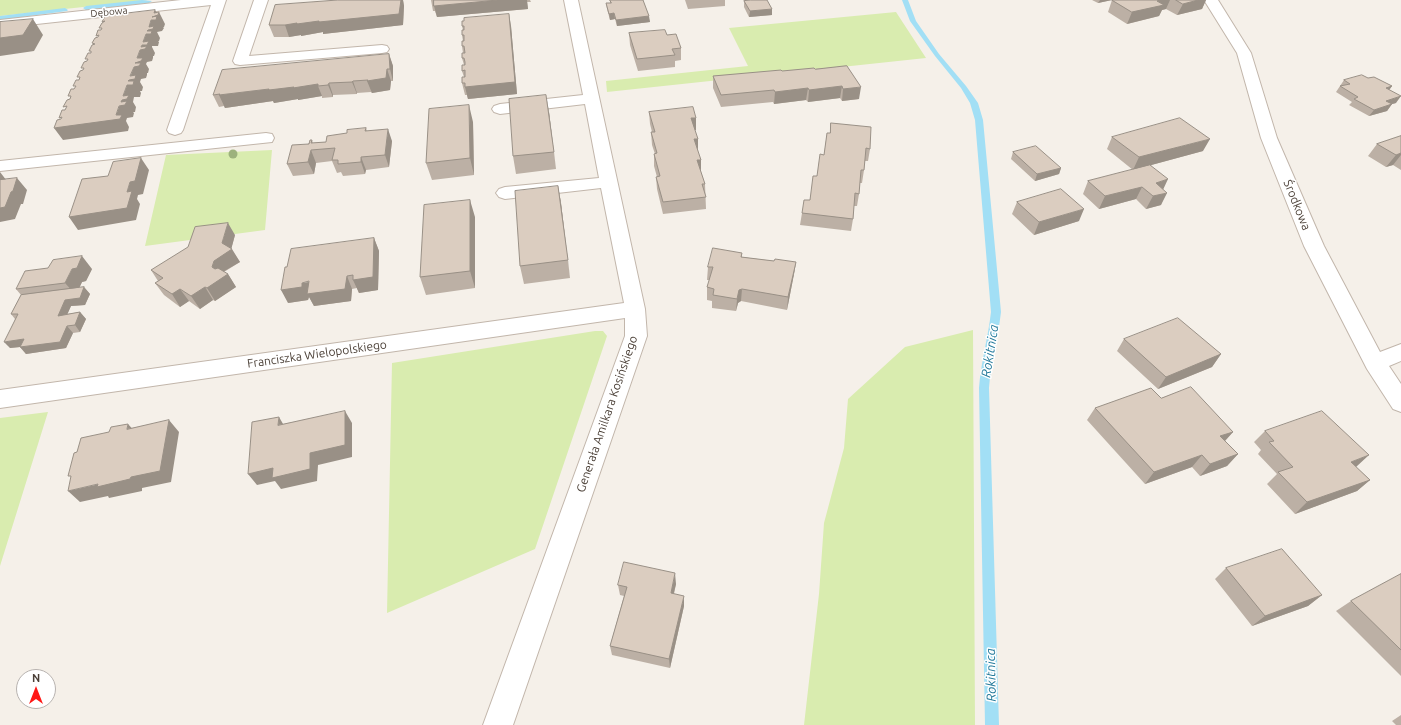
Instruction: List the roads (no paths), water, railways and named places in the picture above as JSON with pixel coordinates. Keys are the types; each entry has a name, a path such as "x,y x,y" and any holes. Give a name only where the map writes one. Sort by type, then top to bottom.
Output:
{"street":[{"name":"Dębowa","path":"0,24 219,0"},
{"path":"175,130 219,0"},
{"path":"261,0 240,61 382,49"},
{"name":"Generała Amilkara Kosińskiego","path":"498,725 636,336 635,309 570,0"},
{"name":"Środkowa","path":"1211,0 1244,53 1269,138 1314,246 1375,363 1401,403"},
{"path":"500,109 591,100"},
{"path":"0,166 266,138"},
{"path":"505,193 608,182"},
{"name":"Franciszka Wielopolskiego","path":"0,399 635,309"},
{"path":"1375,363 1401,352"}],"waterway":[{"name":"Rokitnica","path":"905,0 913,21 937,55 964,87 974,103 979,120 996,312 993,340 986,366 984,388 992,725"},
{"path":"86,8 149,1"},
{"path":"0,18 65,10"}]}
